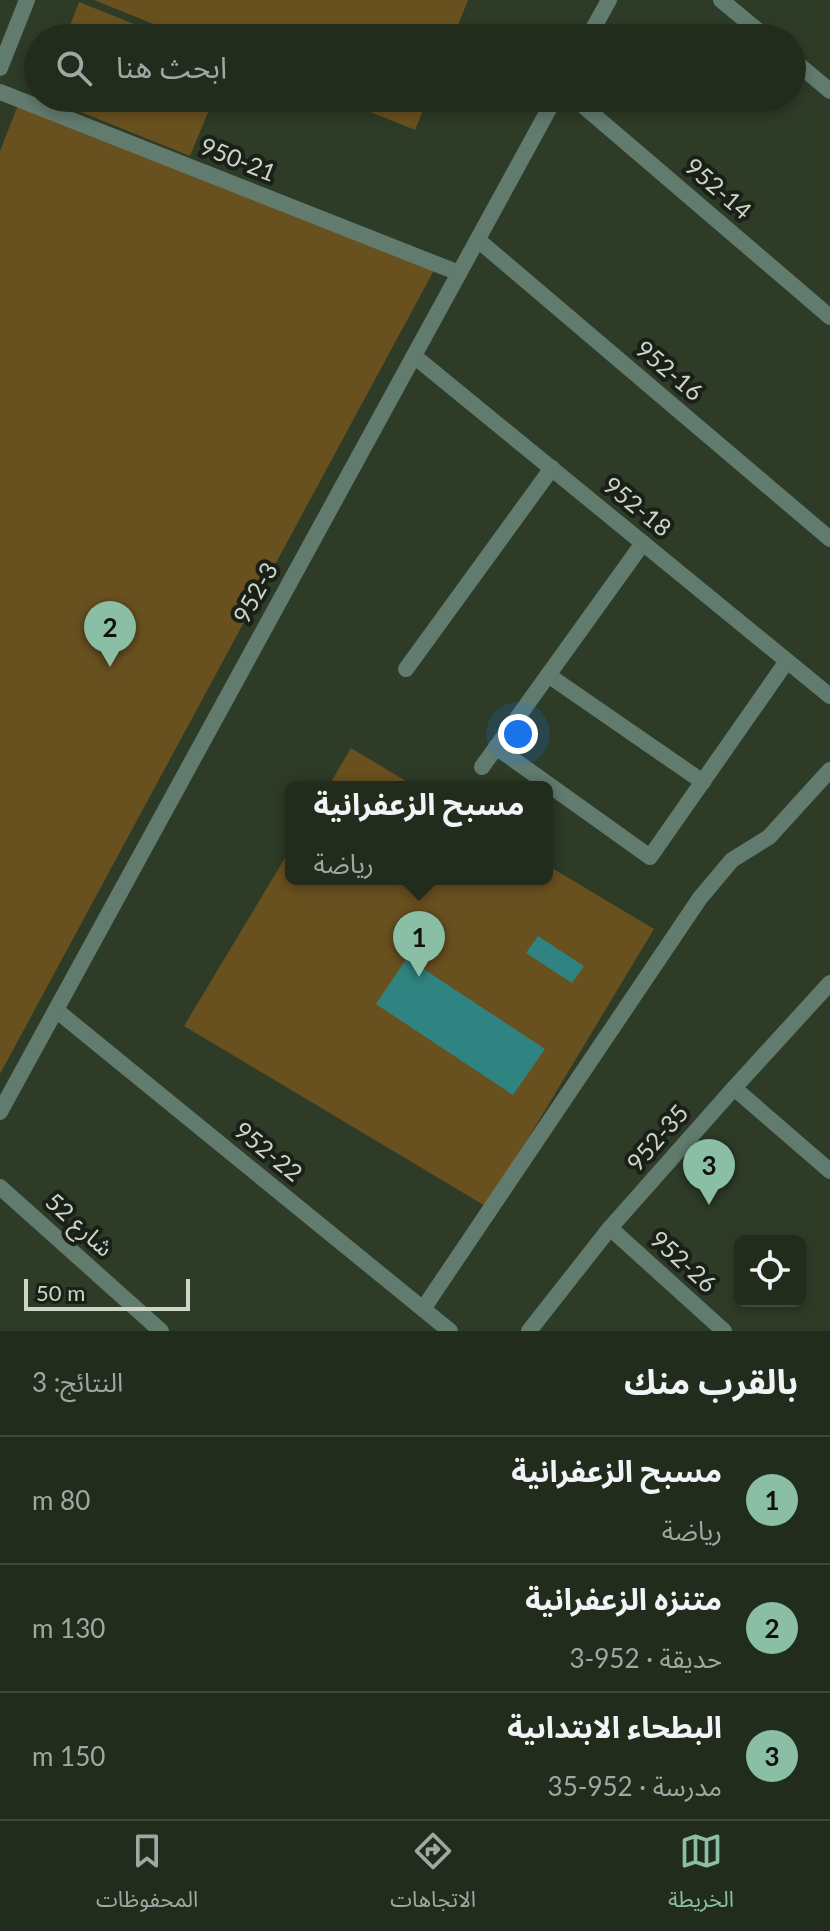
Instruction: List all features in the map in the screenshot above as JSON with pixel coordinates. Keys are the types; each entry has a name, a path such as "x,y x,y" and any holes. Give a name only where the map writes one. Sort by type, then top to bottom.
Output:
{"street":[{"path":"0,68 27,0"},
{"path":"596,24 609,0"},
{"path":"721,0 750,24"},
{"path":"806,71 830,91"},
{"name":"950-21","path":"0,92 24,101"},
{"name":"950-21","path":"51,112 459,273"},
{"name":"952-3","path":"0,1112 547,112"},
{"name":"952-14","path":"590,112 830,317"},
{"name":"952-16","path":"478,240 830,539"},
{"name":"952-18","path":"414,356 830,696"},
{"path":"406,669 552,468"},
{"path":"482,767 643,543"},
{"path":"553,788 650,857 787,661"},
{"path":"548,675 703,782"},
{"path":"496,747 544,781"},
{"path":"423,1309 700,898 732,860 769,837 830,770"},
{"name":"952-35","path":"529,1331 610,1228 830,983"},
{"name":"952-22","path":"56,1010 450,1331"},
{"path":"734,1088 830,1171"},
{"name":"شارع 52","path":"0,1187 161,1331"},
{"name":"952-26","path":"610,1228 724,1331"}],"shaded area":[{"path":"94,0 468,0 459,24 153,24"},
{"path":"79,2 134,24 70,24"},
{"path":"18,105 24,107 24,112 37,112 439,261 0,1074 0,151"},
{"path":"81,112 208,112 190,156"},
{"path":"371,112 422,112 415,130"},
{"path":"351,748 406,781 332,781"},
{"path":"285,858 285,885 553,885 553,869 654,929 487,1207 184,1026"}],"water":[{"path":"538,936 584,966 572,983 526,953"},
{"path":"407,958 545,1049 513,1095 376,1004"}],"place":[{"name":"متنزه الزعفرانية","path":"110,667"},
{"name":"مسبح الزعفرانية","path":"419,977"},
{"name":"البطحاء الابتداىية","path":"709,1205"}]}
